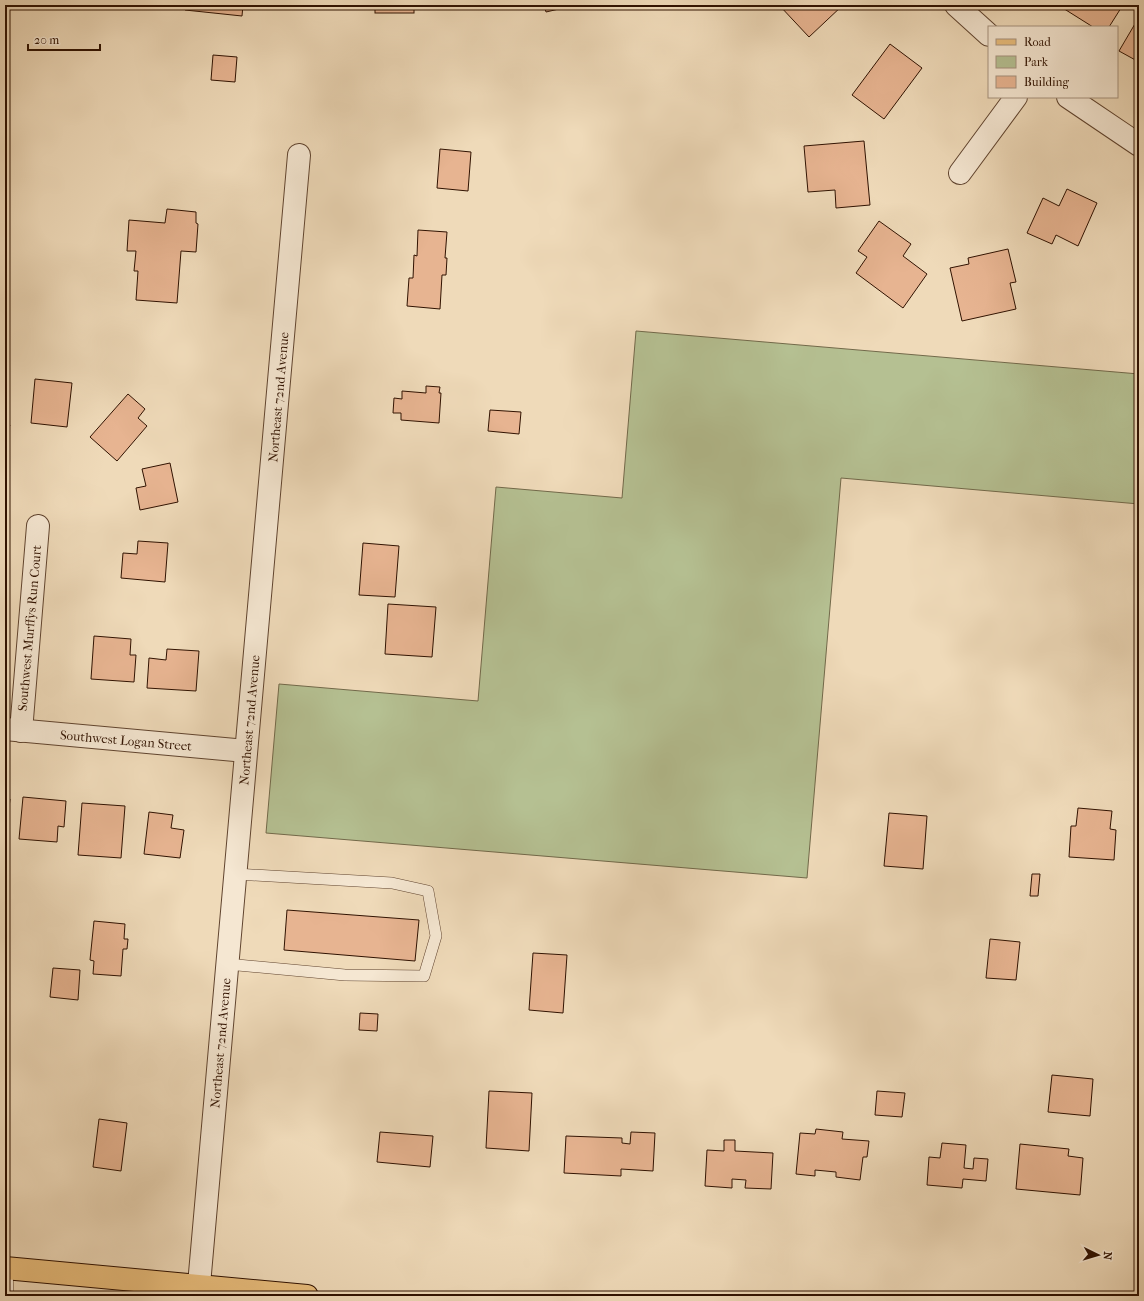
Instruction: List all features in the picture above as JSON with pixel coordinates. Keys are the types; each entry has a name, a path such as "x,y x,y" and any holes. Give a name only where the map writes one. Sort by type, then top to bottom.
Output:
{"main road":[{"path":"6,1268 198,1291 307,1296"}],"street":[{"path":"956,5 988,33"},
{"path":"960,173 1015,98"},
{"path":"1069,98 1139,145"},
{"name":"Northeast 72nd Avenue","path":"198,1291 299,155"},
{"name":"Southwest Murffys Run Court","path":"13,730 38,526"},
{"name":"Southwest Logan Street","path":"13,730 246,752"}],"lane":[{"path":"227,964 345,975 424,976 436,936 428,891 392,883 236,874"},
{"path":"6,1268 8,1296"}],"green space":[{"path":"636,331 1139,374 1139,504 841,478 807,878 266,833 279,684 478,701 496,487 622,498"}],"building":[{"path":"185,5 243,5 242,16 185,10"},
{"path":"375,5 414,5 414,13 375,13"},
{"path":"455,5 493,5 455,9"},
{"path":"544,5 576,5 546,12"},
{"path":"779,5 843,5 809,37"},
{"path":"1058,5 1117,5 1121,8 1110,26 1091,26"},
{"path":"1139,17 1139,62 1119,51"},
{"path":"890,44 922,68 884,119 852,95"},
{"path":"213,55 237,57 235,82 211,80"},
{"path":"864,141 870,205 836,208 835,190 808,192 804,146"},
{"path":"440,149 471,152 468,191 437,188"},
{"path":"1067,189 1097,203 1078,246 1056,235 1052,244 1027,233 1043,198 1059,206"},
{"path":"167,209 196,212 196,223 198,224 196,252 181,251 177,303 136,300 138,271 134,271 136,251 127,251 129,220 165,223"},
{"path":"879,221 911,244 903,256 927,274 903,308 856,273 867,257 858,251"},
{"path":"418,230 447,232 445,258 447,258 446,275 442,275 440,309 407,306 409,278 413,278 414,255 417,256"},
{"path":"1008,249 1016,282 1010,283 1016,309 962,321 950,268 969,264 968,258"},
{"path":"1139,260 1139,270 1135,267"},
{"path":"35,379 72,383 67,427 31,423"},
{"path":"426,386 440,387 439,423 401,420 401,413 393,413 394,398 402,399 402,391 426,393"},
{"path":"128,394 145,409 138,418 147,426 117,461 90,437"},
{"path":"490,410 521,412 519,434 488,431"},
{"path":"5,415 10,426 5,428"},
{"path":"170,463 178,502 140,510 136,488 146,486 142,469"},
{"path":"138,541 168,543 165,582 121,578 123,553 137,554"},
{"path":"363,543 399,546 395,597 359,595"},
{"path":"388,604 436,607 432,657 385,654"},
{"path":"94,636 131,639 130,655 136,655 134,682 91,679"},
{"path":"167,649 199,651 196,691 147,688 149,658 166,660"},
{"path":"23,797 66,801 64,827 58,826 57,842 19,839"},
{"path":"5,798 10,799 7,827 5,827"},
{"path":"82,803 125,806 121,858 78,855"},
{"path":"1078,808 1112,811 1110,829 1116,830 1114,860 1069,857 1071,826 1076,826"},
{"path":"149,812 173,815 171,828 184,830 180,858 144,854"},
{"path":"889,813 927,816 923,869 884,866"},
{"path":"1032,874 1040,874 1038,896 1030,896"},
{"path":"287,910 419,920 415,961 284,950"},
{"path":"94,921 125,924 124,939 128,939 127,949 123,949 121,976 93,974 94,961 90,960"},
{"path":"990,939 1020,942 1016,980 986,978"},
{"path":"533,953 567,955 563,1013 529,1010"},
{"path":"53,968 80,970 78,1000 50,997"},
{"path":"360,1013 378,1014 377,1031 359,1030"},
{"path":"1052,1075 1093,1079 1090,1116 1048,1112"},
{"path":"489,1091 532,1093 529,1151 486,1148"},
{"path":"877,1091 905,1093 902,1117 875,1115"},
{"path":"99,1119 127,1123 121,1171 93,1167"},
{"path":"816,1129 843,1132 842,1139 869,1141 867,1157 863,1157 860,1180 836,1177 836,1172 815,1170 815,1176 796,1174 800,1133 815,1134"},
{"path":"380,1132 433,1136 430,1167 377,1162"},
{"path":"631,1132 655,1133 653,1171 621,1169 621,1176 564,1173 566,1136 622,1138 622,1143 630,1144"},
{"path":"724,1140 735,1140 735,1151 773,1153 771,1189 745,1188 746,1180 732,1179 732,1188 705,1186 707,1150 724,1151"},
{"path":"942,1143 966,1145 964,1168 973,1169 974,1158 988,1159 986,1181 963,1179 962,1188 927,1185 929,1157 940,1158"},
{"path":"1020,1144 1069,1149 1068,1156 1083,1158 1080,1195 1016,1189"}]}
